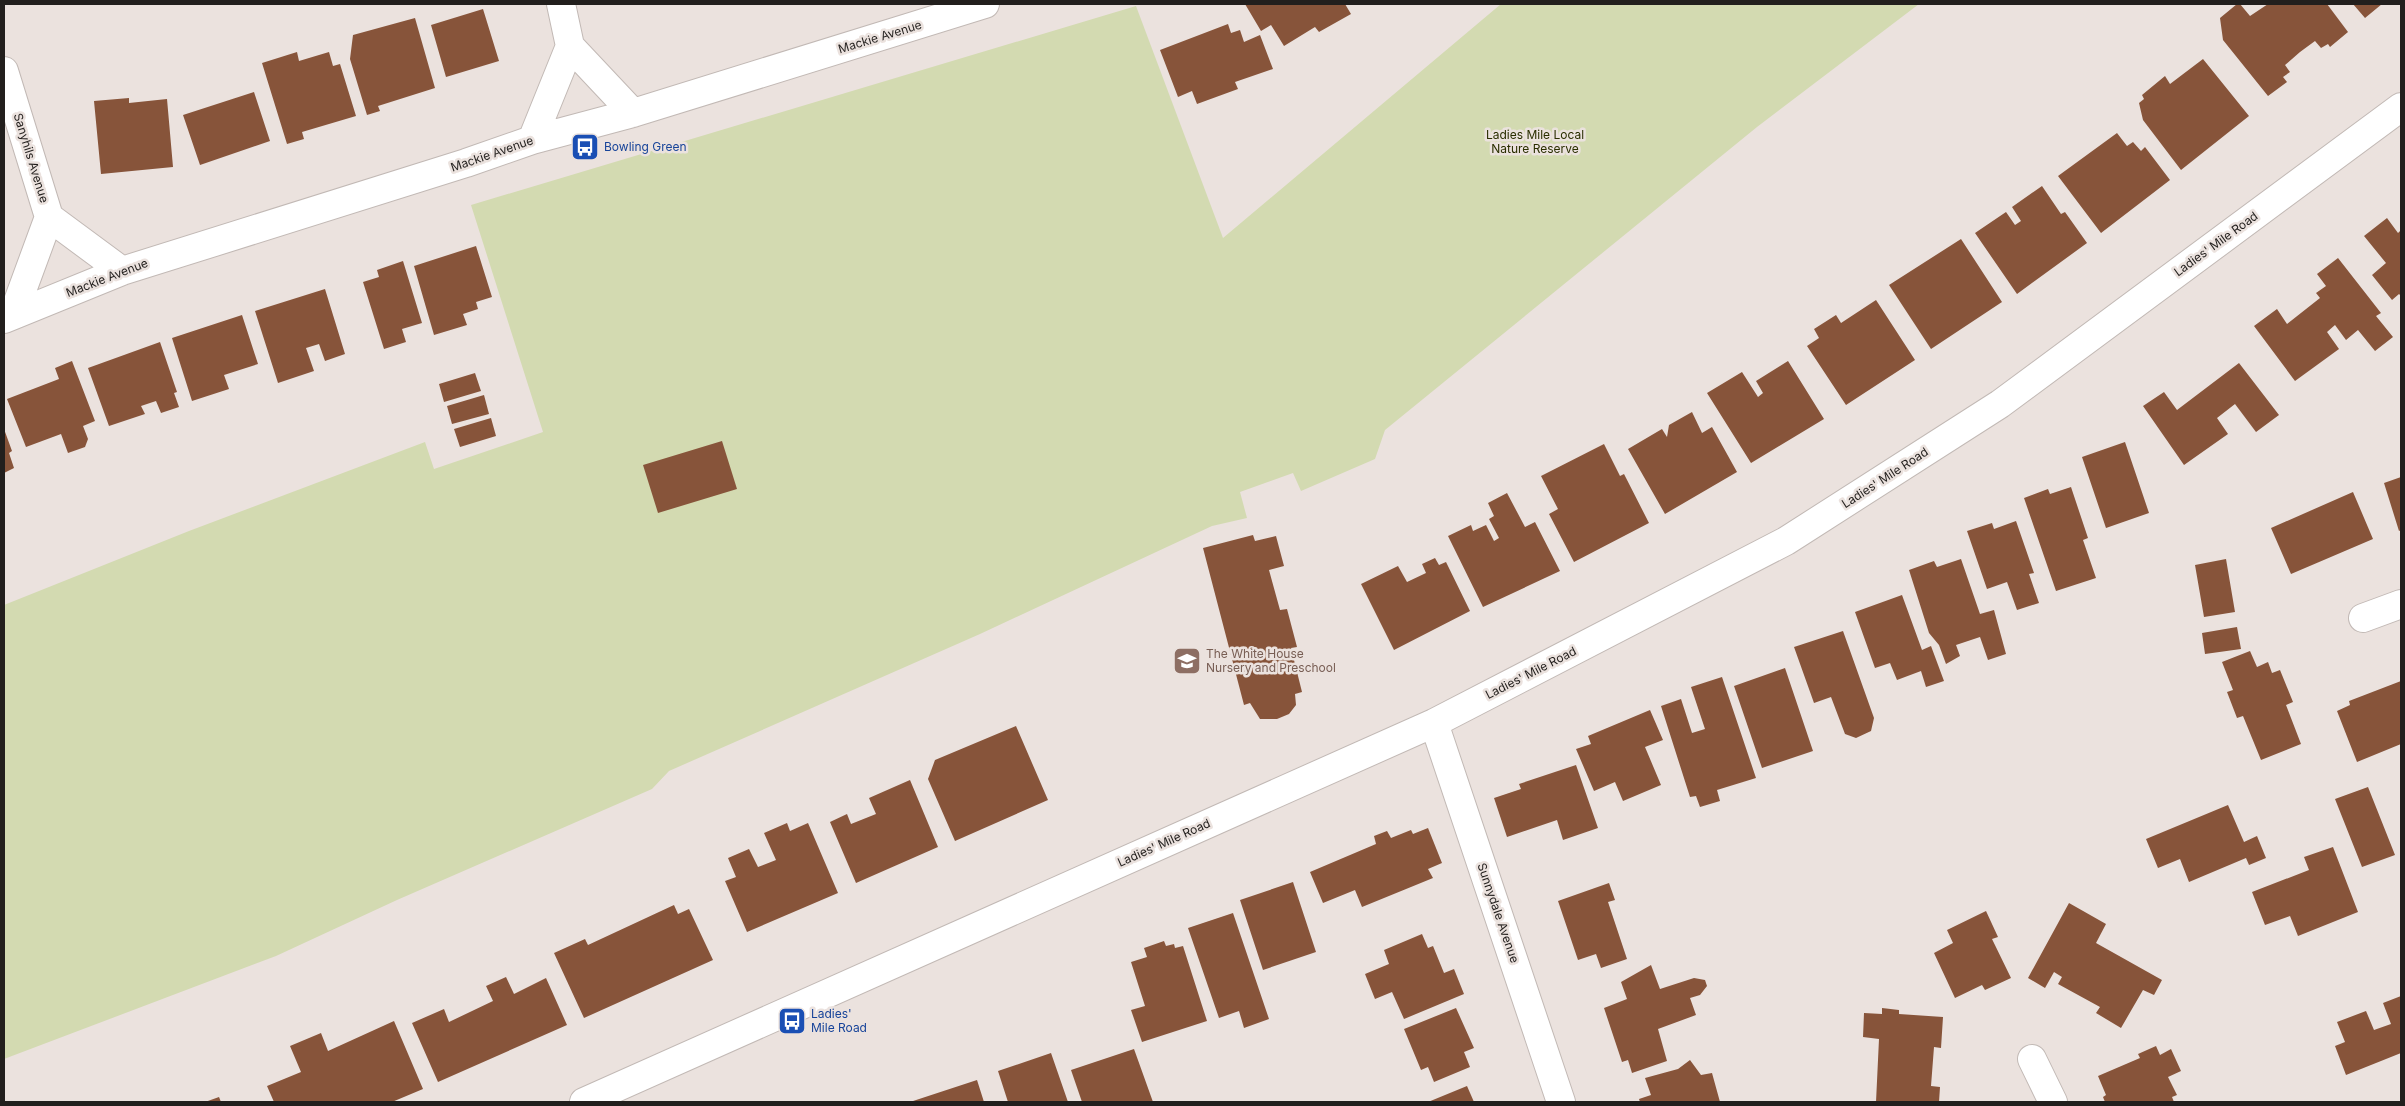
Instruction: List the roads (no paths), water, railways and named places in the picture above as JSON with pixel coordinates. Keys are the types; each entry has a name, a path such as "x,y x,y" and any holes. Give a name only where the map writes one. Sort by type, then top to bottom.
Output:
{"street":[{"path":"561,4 570,46 634,113"},
{"name":"Mackie Avenue","path":"9,317 122,271 466,163 532,140 634,113 985,4"},
{"path":"532,140 570,46"},
{"name":"Sanyhils Avenue","path":"4,71 49,217 122,271"},
{"name":"Ladies' Mile Road","path":"584,1102 1434,723 1786,541 2000,404 2401,107"},
{"name":"Sanyhils Avenue","path":"9,317 49,217"},
{"path":"2362,618 2401,604"},
{"name":"Sunnydale Avenue","path":"1434,723 1561,1102"},
{"path":"2032,1059 2053,1102"}],"place":[{"name":"Bowling Green","path":"585,147"},
{"name":"The White House Nursery and Preschool","path":"1187,661"},
{"name":"Ladies' Mile Road","path":"792,1021"}],"park label":[{"name":"Ladies Mile Local Nature Reserve","path":"1535,142"}]}
